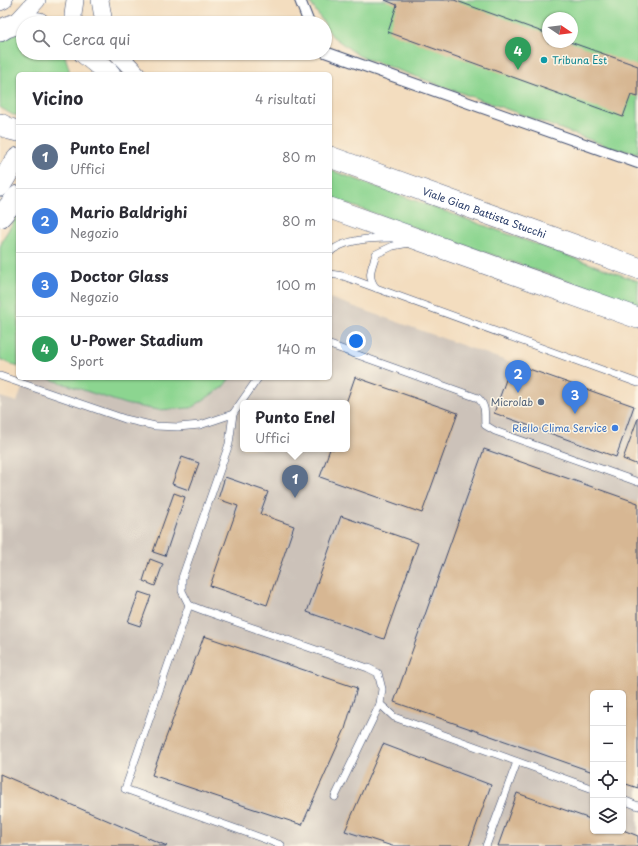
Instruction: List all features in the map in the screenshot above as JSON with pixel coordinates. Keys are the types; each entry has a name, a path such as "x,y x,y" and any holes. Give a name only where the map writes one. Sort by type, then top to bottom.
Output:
{"main road":[{"path":"6,27 16,25"},
{"path":"81,60 84,72"},
{"path":"93,60 108,72"},
{"path":"0,124 16,130"},
{"name":"Viale Gian Battista Stucchi","path":"332,159 638,268"},
{"path":"0,186 16,161"},
{"path":"0,217 16,198"},
{"path":"332,209 638,318"}],"street":[{"path":"0,2 4,0"},
{"path":"19,16 37,0"},
{"path":"73,16 75,0"},
{"path":"100,0 103,16"},
{"path":"300,0 306,16"},
{"path":"6,27 16,18"},
{"path":"332,54 638,163"},
{"path":"124,60 135,72"}],"lane":[{"path":"332,250 351,242 371,238 421,240"},
{"path":"377,290 371,282 370,273 376,254 393,246 421,240"},
{"path":"332,274 343,276 377,290 638,383"},
{"path":"332,346 478,398 484,406 485,425 495,431 638,482"},
{"path":"0,376 125,419 155,426 178,427 200,425 233,414"},
{"path":"243,400 257,380"},
{"path":"240,404 233,414 229,444 182,578 182,591 189,604 202,610 368,668 378,673 382,689 380,704 335,797"},
{"path":"189,604 125,789 281,845"},
{"path":"380,704 394,717 590,788"},
{"path":"486,846 517,762"},
{"path":"626,801 638,806"}],"shaded area":[{"path":"332,299 512,363 494,414 616,457 634,406 638,408 638,417 623,459 638,465 638,846 0,846 0,397 17,402 24,380 53,380 125,404 158,410 191,408 223,387 228,380 332,380"}],"green space":[{"path":"310,0 638,0 638,153 612,148 359,56 332,36 332,16 319,16"},
{"path":"16,33 16,60 66,60 69,69 69,72 16,72 16,115 13,115 0,107 0,42"},
{"path":"332,171 638,281 638,306 332,199"},
{"path":"16,218 16,366 0,359 0,247 4,237"},
{"path":"53,380 228,380 223,387 191,408 158,410 125,404"}],"building":[{"name":"Tribuna Est","path":"385,0 454,0 542,32 542,48 578,48 578,45 638,66 638,97 631,95 623,117 388,32 397,5"},
{"path":"512,363 634,406 616,457 494,413"},
{"path":"355,377 458,413 422,513 320,477 329,452 350,452 350,400 347,400"},
{"path":"638,418 638,465 623,459"},
{"path":"484,449 638,503 638,788 626,784 626,690 590,690 590,771 394,702"},
{"path":"182,457 199,463 189,490 172,484"},
{"path":"225,477 268,492 260,514 294,526 267,605 210,586 238,506 218,499"},
{"path":"174,493 185,497 165,556 153,552"},
{"path":"341,516 418,543 384,639 307,612"},
{"path":"150,559 163,564 155,586 143,581"},
{"path":"139,592 151,596 140,626 128,622"},
{"path":"204,636 357,688 345,729 302,825 152,775"},
{"path":"383,744 491,785 469,846 392,846 345,831"},
{"path":"0,774 167,846 0,846"},
{"path":"517,793 590,819 590,834 626,834 626,831 638,836 638,846 498,846"}],"place":[{"name":"Tribuna Est","path":"544,60"},
{"name":"U-Power Stadium","path":"518,70"},
{"name":"Mario Baldrighi","path":"518,393"},
{"name":"Microlab","path":"541,402"},
{"name":"Doctor Glass","path":"575,414"},
{"name":"Riello Clima Service","path":"615,428"},
{"name":"Punto Enel","path":"295,498"}]}
